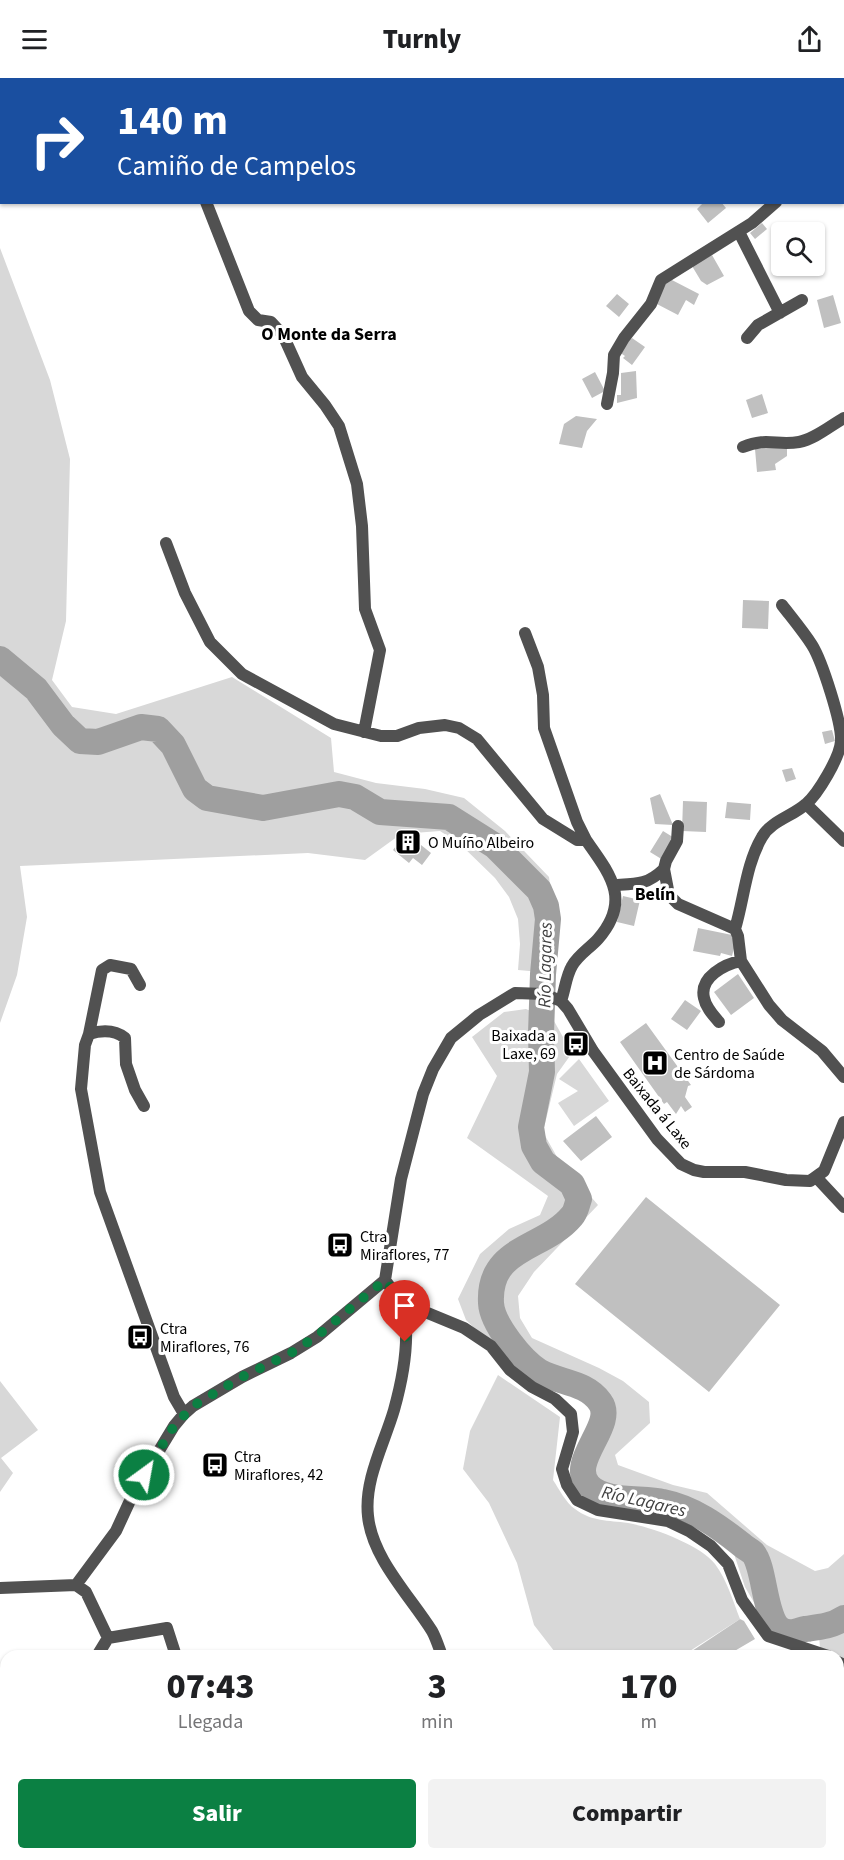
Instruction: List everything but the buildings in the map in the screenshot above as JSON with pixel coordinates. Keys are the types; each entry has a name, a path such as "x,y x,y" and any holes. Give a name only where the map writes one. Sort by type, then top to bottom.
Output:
{"street":[{"path":"207,204 249,311 258,320 271,322 283,335 302,377 339,426 357,484 362,526 365,609 380,650 364,732"},
{"path":"607,404 614,355 624,338 651,304 661,280 739,232 774,204"},
{"path":"739,232 780,313"},
{"path":"747,339 758,325 801,300"},
{"path":"743,447 765,441 801,442 844,418"},
{"path":"166,543 185,593 210,642 242,674 334,724 364,732 381,736 397,736 419,728 445,725 459,728 477,739 543,819 577,840 586,840"},
{"path":"782,605 813,646 821,664 841,731 841,744 824,781 806,804 764,834 756,848 735,928 741,961 769,1005 782,1020 822,1051 844,1077"},
{"path":"76,1585 116,1531 134,1492 174,1426 184,1414 193,1406 242,1377 291,1353 317,1336 385,1280 400,1179 423,1094 444,1046 457,1032 515,993 544,994 558,1000 577,959 598,939 609,924 614,909 615,885 577,822 544,728 543,695 538,667 525,633"},
{"path":"806,804 844,841"},
{"path":"678,826 677,841 664,869 669,895 678,904 735,928"},
{"path":"615,885 644,883 653,880 664,869"},
{"path":"719,1022 708,1008 703,989 716,972 728,964 741,961"},
{"path":"140,985 131,969 110,965 102,970 85,1045 81,1089 100,1192 174,1396 184,1414"},
{"name":"Baixada á Laxe","path":"558,1000 568,1009 593,1051 651,1131 681,1164 704,1172 746,1172 802,1182 817,1178"},
{"path":"89,1034 99,1031 119,1033 125,1038 126,1064 135,1090 144,1106"},
{"path":"844,1122 829,1161 817,1178 844,1208"},
{"path":"385,1280 401,1302 407,1327 394,1410 369,1490 368,1516 374,1539 391,1573 433,1632 440,1650"},
{"path":"401,1302 464,1328 491,1346 510,1371 532,1387 555,1399 571,1414 573,1432 562,1469 567,1485 577,1500 598,1510 669,1521 689,1531 711,1546 728,1564 742,1600 768,1636 810,1650"},
{"path":"0,1588 76,1585 86,1592 108,1638"},
{"path":"101,1650 108,1638 167,1628 174,1650"}],"shaded area":[{"path":"0,248 50,380 70,459 66,621 52,680 72,707 116,714 232,677 331,738 334,772 376,783 425,789 464,798 505,831 549,877 556,928 552,973 518,970 520,944 518,919 509,897 495,878 460,844 440,831 401,834 365,860 308,853 20,866 27,917 17,975 0,1023"},
{"path":"526,1009 554,1021 572,1053 557,1074 543,1132 557,1157 598,1205 534,1272 518,1296 520,1318 532,1338 623,1381 649,1402 650,1423 615,1455 618,1465 673,1485 707,1493 767,1545 815,1571 828,1568 844,1554 844,1650 818,1650 818,1623 811,1642 769,1628 745,1587 734,1554 709,1531 672,1513 628,1507 587,1492 577,1478 582,1446 598,1418 589,1400 566,1388 516,1369 466,1320 458,1299 480,1254 509,1229 540,1215 548,1196 467,1138 497,1076 472,1037 504,1012"},
{"path":"579,1059 609,1101 574,1126 558,1103 578,1091 559,1079"},
{"path":"498,1375 560,1417 553,1480 563,1496 581,1513 607,1521 649,1528 699,1550 719,1570 740,1619 691,1650 553,1650 534,1625 517,1563 489,1503 463,1469 470,1431"},
{"path":"0,1381 38,1430 1,1458 13,1473 0,1492"}],"waterway":[{"name":"Río Lagares","path":"0,659 36,689 63,725 80,741 98,742 141,727 158,729 173,745 195,789 207,798 263,808 339,794 355,797 380,812 449,817 495,846 539,890 546,906 548,919 543,974 542,1072 531,1127 534,1146 543,1162 572,1184 579,1199 573,1214 560,1227 508,1259 498,1270 492,1284 493,1312 509,1341 533,1367 548,1376 588,1390 600,1402 603,1411 602,1421 583,1466 584,1476 589,1486 604,1495 655,1501 695,1513 752,1552 761,1572 770,1611 774,1622 780,1629 794,1632 821,1627 844,1618"}],"place":[{"name":"O Muíño Albeiro","path":"408,842"},
{"name":"Baixada a Laxe, 69","path":"576,1044"},
{"name":"Centro de Saúde de Sárdoma","path":"655,1063"},
{"name":"Ctra Miraflores, 77","path":"340,1245"},
{"name":"Ctra Miraflores, 76","path":"140,1337"},
{"name":"Ctra Miraflores, 42","path":"215,1465"}],"district":[{"name":"O Monte da Serra","path":"329,334"},
{"name":"Belín","path":"655,894"}],"route":[{"path":"144,1475 174,1426 193,1406 242,1377 291,1353 317,1336 385,1280 401,1302 407,1327 405,1342"}]}
